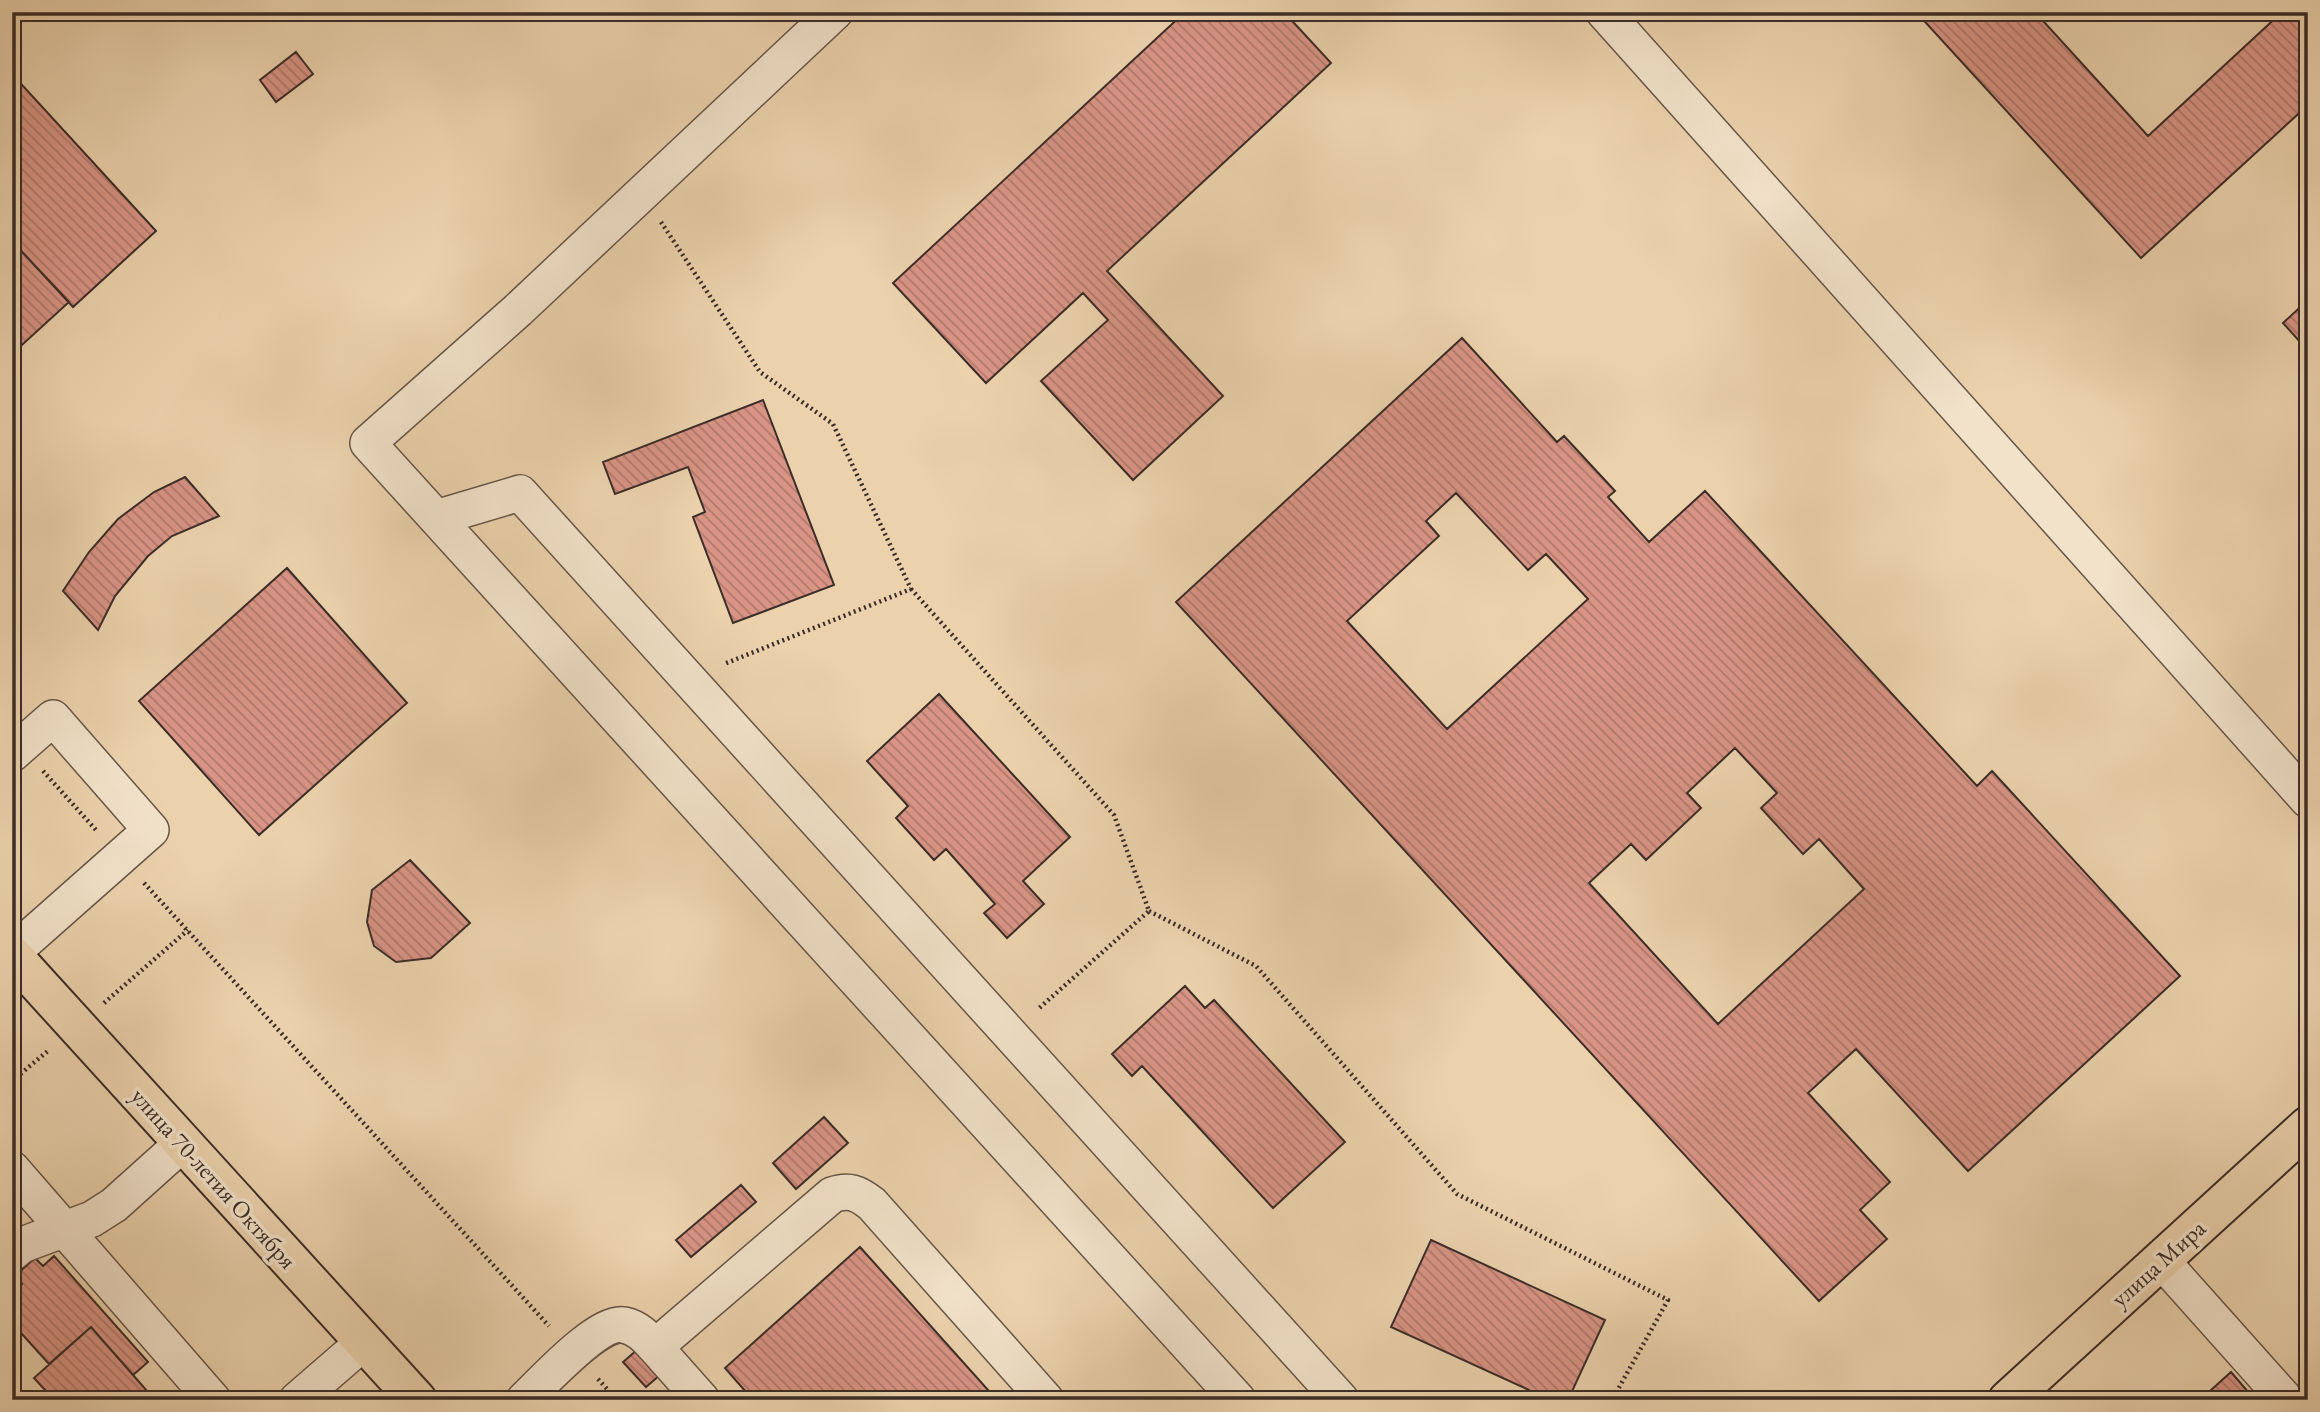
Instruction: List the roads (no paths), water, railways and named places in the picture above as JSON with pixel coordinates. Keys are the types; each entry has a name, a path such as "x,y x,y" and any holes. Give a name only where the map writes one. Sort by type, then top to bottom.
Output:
{"main road":[{"name":"улица 70-летия Октября","path":"12,954 417,1400"},
{"name":"улица Мира","path":"2008,1400 2308,1126"}],"lane":[{"path":"835,12 519,310 368,443 1238,1400"},
{"path":"1604,12 2308,800"},
{"path":"436,518 520,493 1341,1400"},
{"path":"12,954 151,830 53,718 16,750"},
{"path":"12,1253 22,1245 92,1219 114,1205 183,1143"},
{"path":"12,1169 213,1400"},
{"path":"655,1347 832,1195 845,1190 860,1194 872,1204 1046,1400"},
{"path":"2161,1260 2286,1400"},
{"path":"524,1400 575,1353 606,1329 622,1324 639,1331 702,1400"},
{"path":"297,1400 364,1342"}]}
